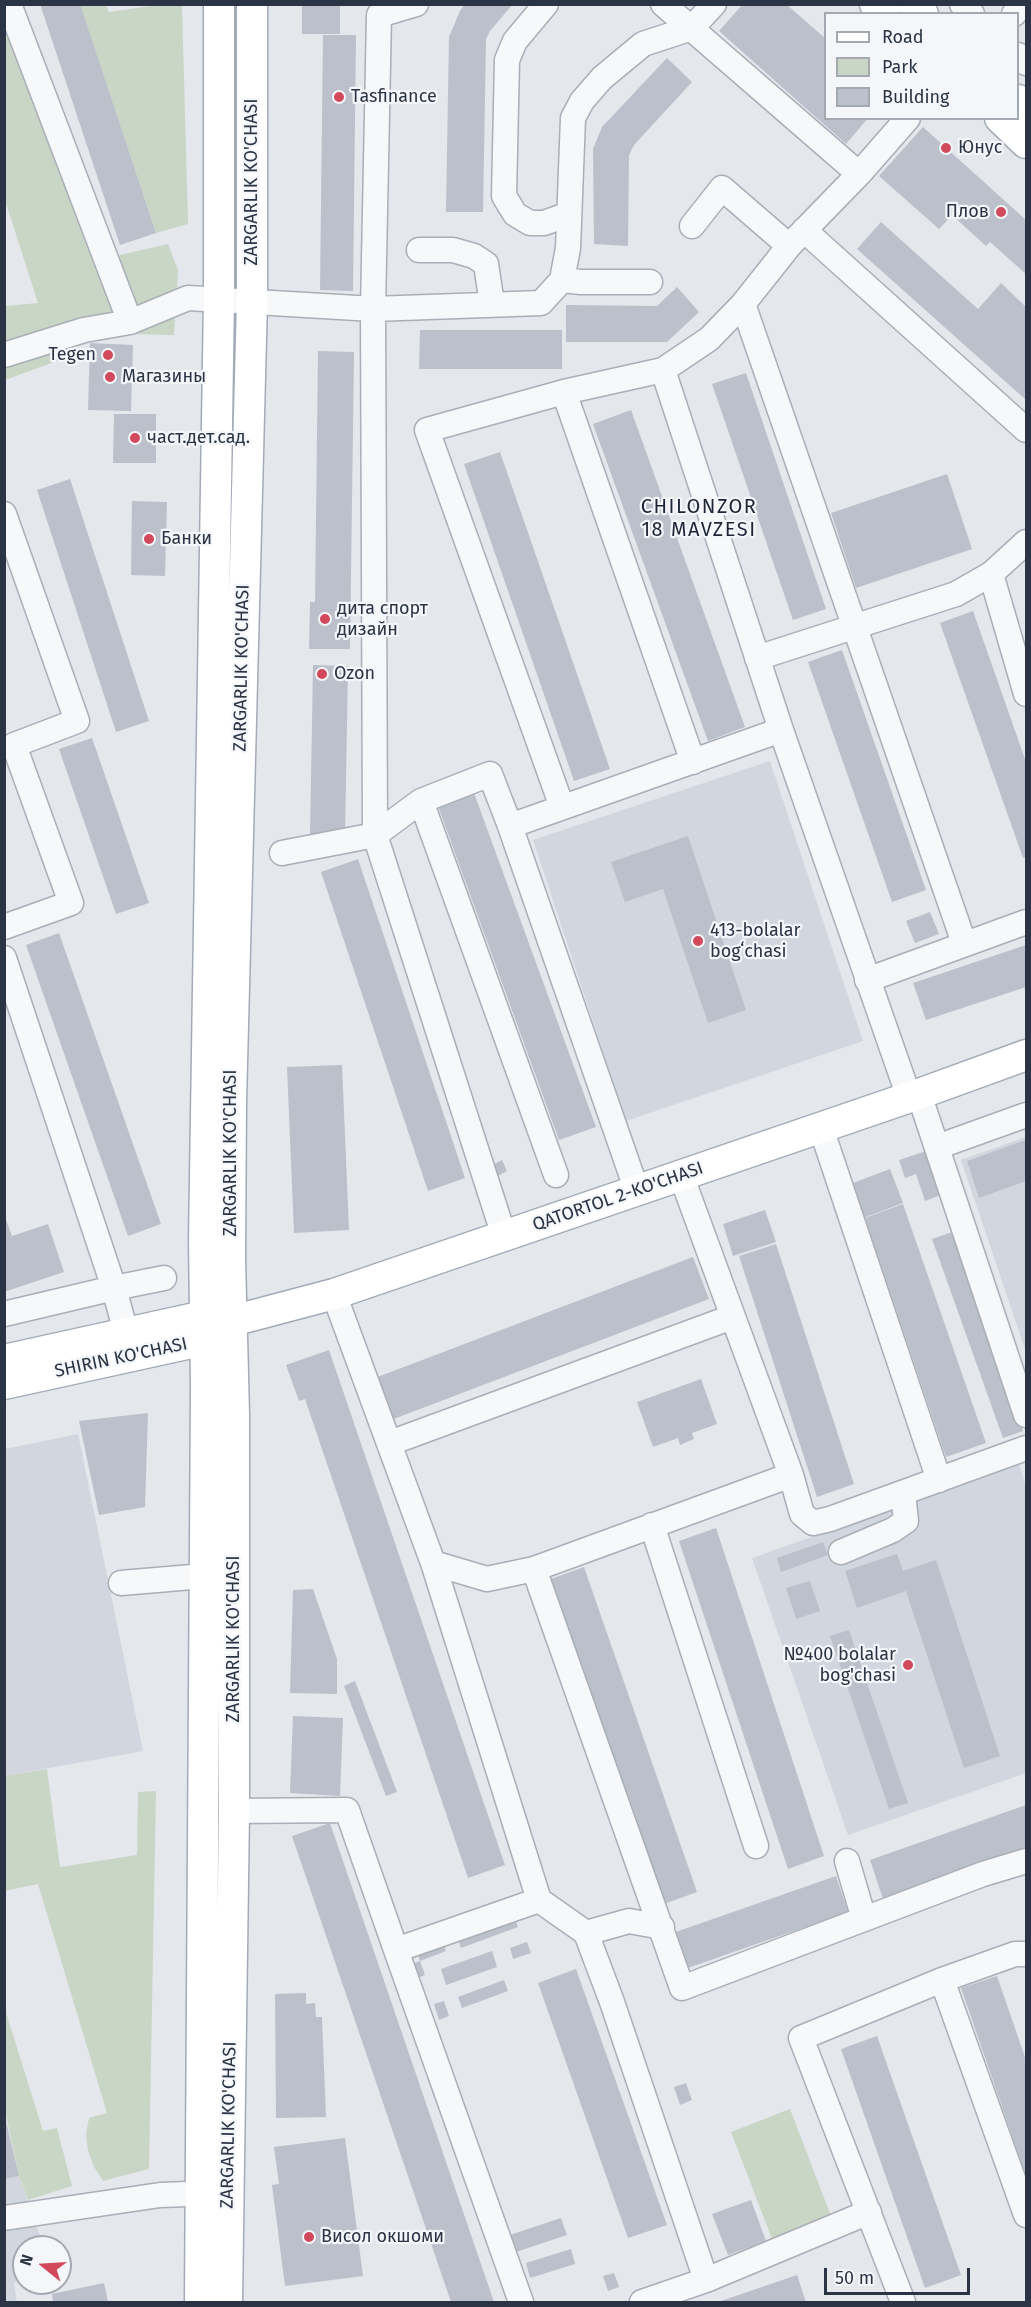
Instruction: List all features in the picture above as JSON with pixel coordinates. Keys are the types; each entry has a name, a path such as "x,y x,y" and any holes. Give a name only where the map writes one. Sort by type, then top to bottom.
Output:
{"main road":[{"name":"ZARGARLIK KO'CHASI","path":"200,2302 215,2193 234,1811 234,1404 214,1325 204,1228 219,298 219,4"},
{"name":"ZARGARLIK KO'CHASI","path":"227,2302 215,2193 204,1576 214,1325 231,1101 252,301 252,4"},
{"path":"1002,120 1026,143"},
{"name":"QATORTOL 2-KO'CHASI","path":"214,1325 334,1294 914,1096 1026,1055"},
{"name":"SHIRIN KO'CHASI","path":"4,1360 126,1333 214,1325"},
{"name":"SHIRIN KO'CHASI","path":"4,1384 214,1325"}],"street":[{"path":"9,4 130,322"},
{"path":"416,4 379,15 373,309 375,836 504,1236"},
{"path":"546,4 515,41 507,60 504,195 515,214 530,223 544,223 569,214"},
{"path":"663,4 859,174"},
{"path":"4,355 84,330 130,322 188,298 219,298 373,309 541,303 562,279 568,248 573,118 582,101 602,78 643,44 692,28 714,4"},
{"path":"562,807 427,430 564,392 663,370 709,339 743,304 796,238 859,174 906,120"},
{"path":"692,226 722,188 796,238 1026,430"},
{"path":"419,250 453,250 474,256 486,264 492,304"},
{"path":"562,279 581,282 650,282"},
{"path":"743,304 964,943"},
{"path":"663,370 781,730 867,980 937,1147 1026,1415"},
{"path":"564,392 693,762"},
{"path":"4,514 77,721 9,747 70,903 4,927"},
{"path":"757,658 956,594 991,574 1026,542"},
{"path":"991,574 1026,694"},
{"path":"510,826 781,730"},
{"path":"282,853 375,836 422,801 489,774 510,826 637,1191"},
{"path":"422,801 556,1175"},
{"path":"867,980 1026,922"},
{"path":"4,958 114,1288 126,1333"},
{"path":"937,1147 1026,1115"},
{"path":"821,1128 939,1480"},
{"path":"681,1175 791,1475 802,1514 813,1523 830,1519 1026,1448"},
{"path":"4,1314 164,1278"},
{"path":"334,1294 434,1563 539,1900 586,1933 612,2002 706,2280"},
{"path":"390,1443 732,1317"},
{"path":"434,1563 488,1579 534,1569 791,1475"},
{"path":"841,1552 893,1530 906,1521 903,1493"},
{"path":"652,1526 756,1846"},
{"path":"534,1569 682,1988 983,1874 1026,1861"},
{"path":"121,1582 204,1576"},
{"path":"234,1811 347,1810 521,2302"},
{"path":"847,1861 864,1919"},
{"path":"396,1950 539,1900"},
{"path":"586,1933 629,1920 662,1927"},
{"path":"903,2302 801,2038 942,1980 1014,1954 1026,1954"},
{"path":"942,1980 1026,2215"},
{"path":"4,2218 34,2215 93,2203 160,2195 215,2193"},
{"path":"642,2302 706,2280 869,2212"}],"shaded area":[{"name":"413-bolalar bogʻchasi","path":"770,761 863,1041 626,1121 533,840"},
{"path":"1026,1137 1026,1352 961,1160"},
{"path":"78,1434 143,1751 5,1776 5,1449"},
{"name":"№400 bolalar bog'chasi","path":"1019,1464 1026,1487 1026,1773 848,1835 752,1558"},
{"path":"4,2110 19,2176 40,2235 12,2235 12,2295 16,2295 17,2302 5,2302"}],"green space":[{"path":"5,5 26,5 19,7 103,259 168,244 178,270 174,335 82,333 71,356 5,380 5,306 38,303 4,197"},
{"path":"80,5 106,5 109,12 157,5 182,5 188,224 156,233"},
{"path":"47,1769 60,1867 137,1855 138,1792 156,1791 149,2169 103,2181 88,2151 86,2134 89,2118 107,2113 38,1884 5,1891 5,1776"},
{"path":"4,2006 43,2131 57,2128 72,2186 28,2200 19,2176 5,2110"},
{"path":"790,2109 831,2216 772,2239 731,2132"}],"building":[{"path":"40,4 80,4 156,233 120,245"},
{"path":"465,4 513,4 486,39 483,212 446,212 449,37"},
{"path":"743,4 786,4 824,37 824,120 866,120 846,144 719,31"},
{"path":"302,6 340,6 340,34 302,34"},
{"path":"323,35 356,35 353,291 320,290"},
{"path":"667,58 692,82 634,145 629,155 628,246 594,244 593,149 602,127"},
{"path":"923,127 1026,220 1026,274 990,242 986,246 952,215 939,229 879,176"},
{"path":"881,222 978,309 1001,283 1026,307 1026,400 857,249"},
{"path":"677,287 699,312 667,342 566,342 566,305 657,306"},
{"path":"420,330 562,330 562,369 419,369"},
{"name":"Магазины","path":"90,343 133,345 131,411 88,410"},
{"path":"318,351 354,352 350,649 309,649 310,602 315,602"},
{"path":"746,373 826,609 793,620 712,384"},
{"path":"631,410 745,727 708,741 593,424"},
{"name":"част.дет.сад.","path":"114,414 156,414 156,463 113,463"},
{"path":"500,452 610,769 574,781 464,464"},
{"path":"947,474 972,549 856,588 831,513"},
{"path":"70,479 149,721 116,732 37,490"},
{"name":"Банки","path":"132,501 167,502 165,576 131,575"},
{"path":"973,611 1026,762 1026,857 1023,858 940,623"},
{"path":"842,650 926,890 892,902 808,662"},
{"path":"313,665 348,666 345,836 310,836"},
{"path":"92,738 149,903 116,914 59,749"},
{"path":"474,793 596,1127 559,1140 438,806"},
{"path":"688,836 746,1010 708,1023 663,889 625,902 611,862"},
{"path":"358,859 465,1178 428,1191 321,872"},
{"path":"930,912 939,934 915,943 906,921"},
{"path":"59,933 161,1224 128,1236 26,945"},
{"path":"1026,945 1026,987 926,1020 913,983"},
{"path":"342,1065 349,1230 294,1233 287,1067"},
{"path":"1026,1140 1026,1181 979,1198 967,1161"},
{"path":"926,1151 941,1195 925,1201 916,1174 905,1178 899,1160"},
{"path":"502,1160 507,1171 496,1177 490,1166"},
{"path":"890,1169 903,1203 858,1220 845,1186"},
{"path":"903,1204 986,1443 946,1457 865,1218"},
{"path":"765,1210 776,1242 733,1256 723,1224"},
{"path":"4,1214 12,1236 48,1224 64,1272 4,1292"},
{"path":"952,1232 1023,1431 1003,1438 932,1239"},
{"path":"776,1244 854,1484 817,1497 739,1256"},
{"path":"693,1257 709,1299 391,1420 375,1378"},
{"path":"329,1350 505,1865 468,1878 305,1399 299,1401 286,1365"},
{"path":"701,1379 717,1424 692,1433 694,1439 680,1445 678,1438 653,1447 637,1402"},
{"path":"148,1413 145,1507 99,1515 79,1421"},
{"path":"716,1528 824,1856 788,1869 679,1541"},
{"path":"823,1542 828,1555 781,1572 777,1558"},
{"path":"897,1554 903,1571 936,1560 1000,1756 964,1768 906,1591 857,1608 845,1571"},
{"path":"584,1567 697,1892 661,1905 548,1580"},
{"path":"810,1581 820,1611 796,1619 786,1588"},
{"path":"313,1589 337,1659 337,1694 290,1693 293,1590"},
{"path":"849,1630 908,1803 889,1809 830,1636"},
{"path":"355,1681 397,1792 386,1796 344,1686"},
{"path":"293,1716 343,1718 340,1796 290,1793"},
{"path":"1026,1805 1026,1849 883,1899 870,1860"},
{"path":"330,1823 494,2302 451,2302 292,1836"},
{"path":"836,1876 848,1912 685,1969 673,1933"},
{"path":"512,1911 518,1927 461,1948 456,1932"},
{"path":"441,1937 446,1951 420,1961 415,1947"},
{"path":"527,1942 531,1953 513,1959 510,1948"},
{"path":"492,1951 497,1967 446,1985 441,1969"},
{"path":"420,1961 425,1975 412,1980 407,1966"},
{"path":"576,1969 667,2225 628,2238 538,1983"},
{"path":"997,1976 1026,2060 1026,2176 961,1988"},
{"path":"504,1980 508,1991 462,2008 458,1997"},
{"path":"306,1993 306,2004 315,2003 316,2017 322,2017 326,2117 276,2118 275,1994"},
{"path":"444,2001 449,2016 439,2020 434,2004"},
{"path":"877,2036 961,2275 925,2288 841,2049"},
{"path":"686,2083 692,2100 680,2105 674,2087"},
{"path":"4,2114 19,2176 4,2179"},
{"path":"345,2138 363,2276 285,2286 272,2185 279,2184 274,2147"},
{"path":"751,2200 766,2241 728,2255 712,2214"},
{"path":"561,2218 567,2235 507,2255 501,2238"},
{"path":"571,2249 575,2264 530,2278 526,2263"},
{"path":"614,2273 619,2287 608,2291 603,2276"},
{"path":"797,2275 806,2302 718,2302"},
{"path":"104,2283 108,2302 53,2302 52,2295 72,2295 72,2290"}],"place":[{"name":"Tasfinance","path":"339,97"},
{"name":"Юнус","path":"946,148"},
{"name":"Плов","path":"1001,212"},
{"name":"Tegen","path":"108,355"},
{"name":"Магазины","path":"110,377"},
{"name":"част.дет.сад.","path":"135,438"},
{"name":"Банки","path":"149,539"},
{"name":"дита спорт дизайн","path":"325,619"},
{"name":"Ozon","path":"322,674"},
{"name":"413-bolalar bogʻchasi","path":"698,941"},
{"name":"№400 bolalar bog'chasi","path":"908,1665"},
{"name":"Висол окшоми","path":"309,2237"}],"district":[{"name":"CHILONZOR 18 MAVZESI","path":"699,518"}]}
